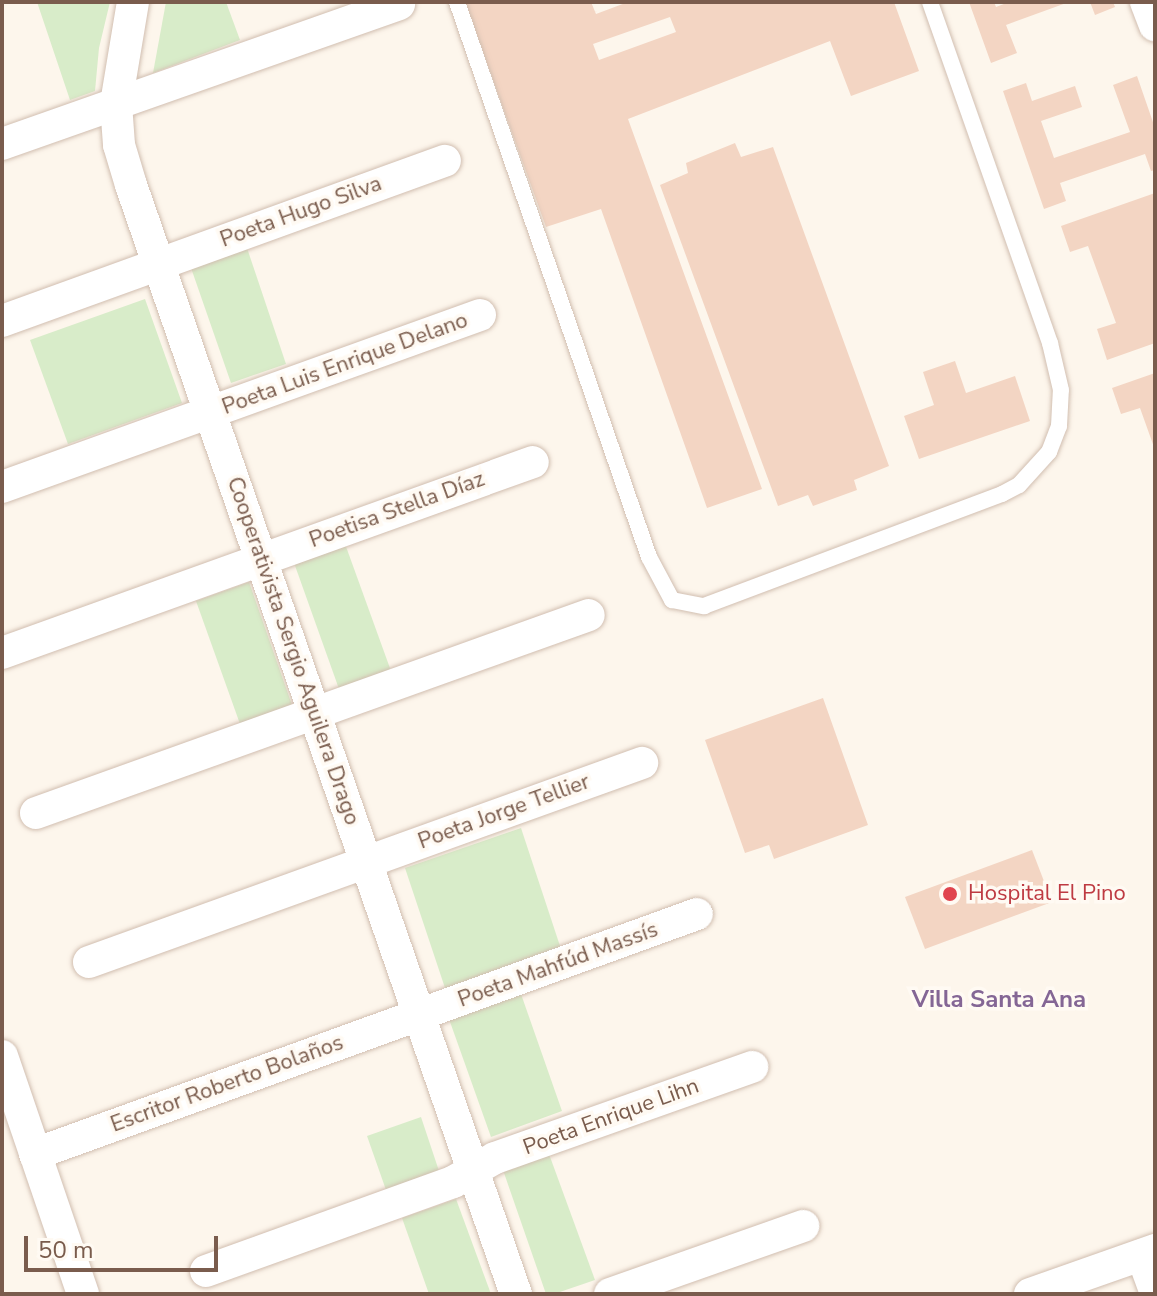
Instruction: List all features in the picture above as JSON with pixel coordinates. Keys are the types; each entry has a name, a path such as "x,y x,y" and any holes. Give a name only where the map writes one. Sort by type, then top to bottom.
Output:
{"street":[{"name":"Cooperativista Sergio Aguilera Drago","path":"133,2 116,104 119,145 516,1294"},
{"path":"1146,2 1155,25"},
{"path":"2,144 399,4"},
{"name":"Poeta Hugo Silva","path":"2,321 445,161"},
{"name":"Poeta Luis Enrique Delano","path":"2,487 480,315"},
{"name":"Poetisa Stella Díaz","path":"2,653 533,462"},
{"path":"36,813 589,615"},
{"name":"Poeta Jorge Tellier","path":"89,962 642,763"},
{"name":"Poeta Mahfúd Massís","path":"419,1015 697,914"},
{"name":"Escritor Roberto Bolaños","path":"35,1154 419,1015"},
{"path":"2,1056 83,1294"},
{"name":"Poeta Enrique Lihn","path":"206,1271 453,1182 495,1158 752,1067"},
{"path":"610,1294 803,1226"},
{"path":"1030,1294 1149,1252 1155,1291"}],"lane":[{"path":"457,2 649,557 672,600 704,606 1002,494 1019,485 1049,452 1059,426 1061,390 1050,343 930,2"}],"green space":[{"path":"37,2 110,2 99,48 95,91 70,100"},
{"path":"166,2 226,2 240,40 153,73"},
{"path":"246,245 286,364 231,383 190,265"},
{"path":"145,299 182,403 68,444 30,340"},
{"path":"344,541 391,671 339,689 293,560"},
{"path":"249,582 292,705 240,724 196,601"},
{"path":"521,828 561,949 446,991 405,868"},
{"path":"521,994 562,1111 491,1137 449,1019"},
{"path":"421,1117 439,1171 386,1190 367,1136"},
{"path":"549,1154 595,1280 554,1294 546,1294 503,1170"},
{"path":"456,1199 491,1294 429,1294 402,1218"}],"building":[{"path":"465,2 591,2 596,14 628,2 894,2 919,71 851,96 830,41 628,119 762,489 707,508 601,209 546,227","holes":["670,17 676,32 599,60 593,44"]},
{"path":"969,2 994,2 996,7 1009,2 1069,2 1006,25 1017,53 991,63"},
{"path":"1090,2 1113,2 1115,7 1095,15"},
{"path":"1137,76 1155,128 1155,170 1151,171 1145,154 1060,183 1066,201 1044,209 1003,91 1026,83 1032,101 1075,86 1082,107 1041,121 1054,158 1130,132 1113,85"},
{"path":"735,143 741,157 773,147 889,466 854,480 857,490 813,506 808,495 778,506 660,185 688,173 686,163"},
{"path":"1155,193 1155,343 1107,360 1097,329 1116,323 1088,246 1070,252 1061,226"},
{"path":"955,361 966,393 1015,376 1030,421 919,459 904,416 934,405 923,372"},
{"path":"1155,373 1155,450 1140,408 1121,414 1112,388"},
{"path":"823,698 868,825 774,859 769,845 745,853 705,740"},
{"path":"1032,850 1052,902 925,949 905,897"}],"place":[{"name":"Hospital El Pino","path":"950,894"}],"district":[{"name":"Villa Santa Ana","path":"999,1000"}]}
